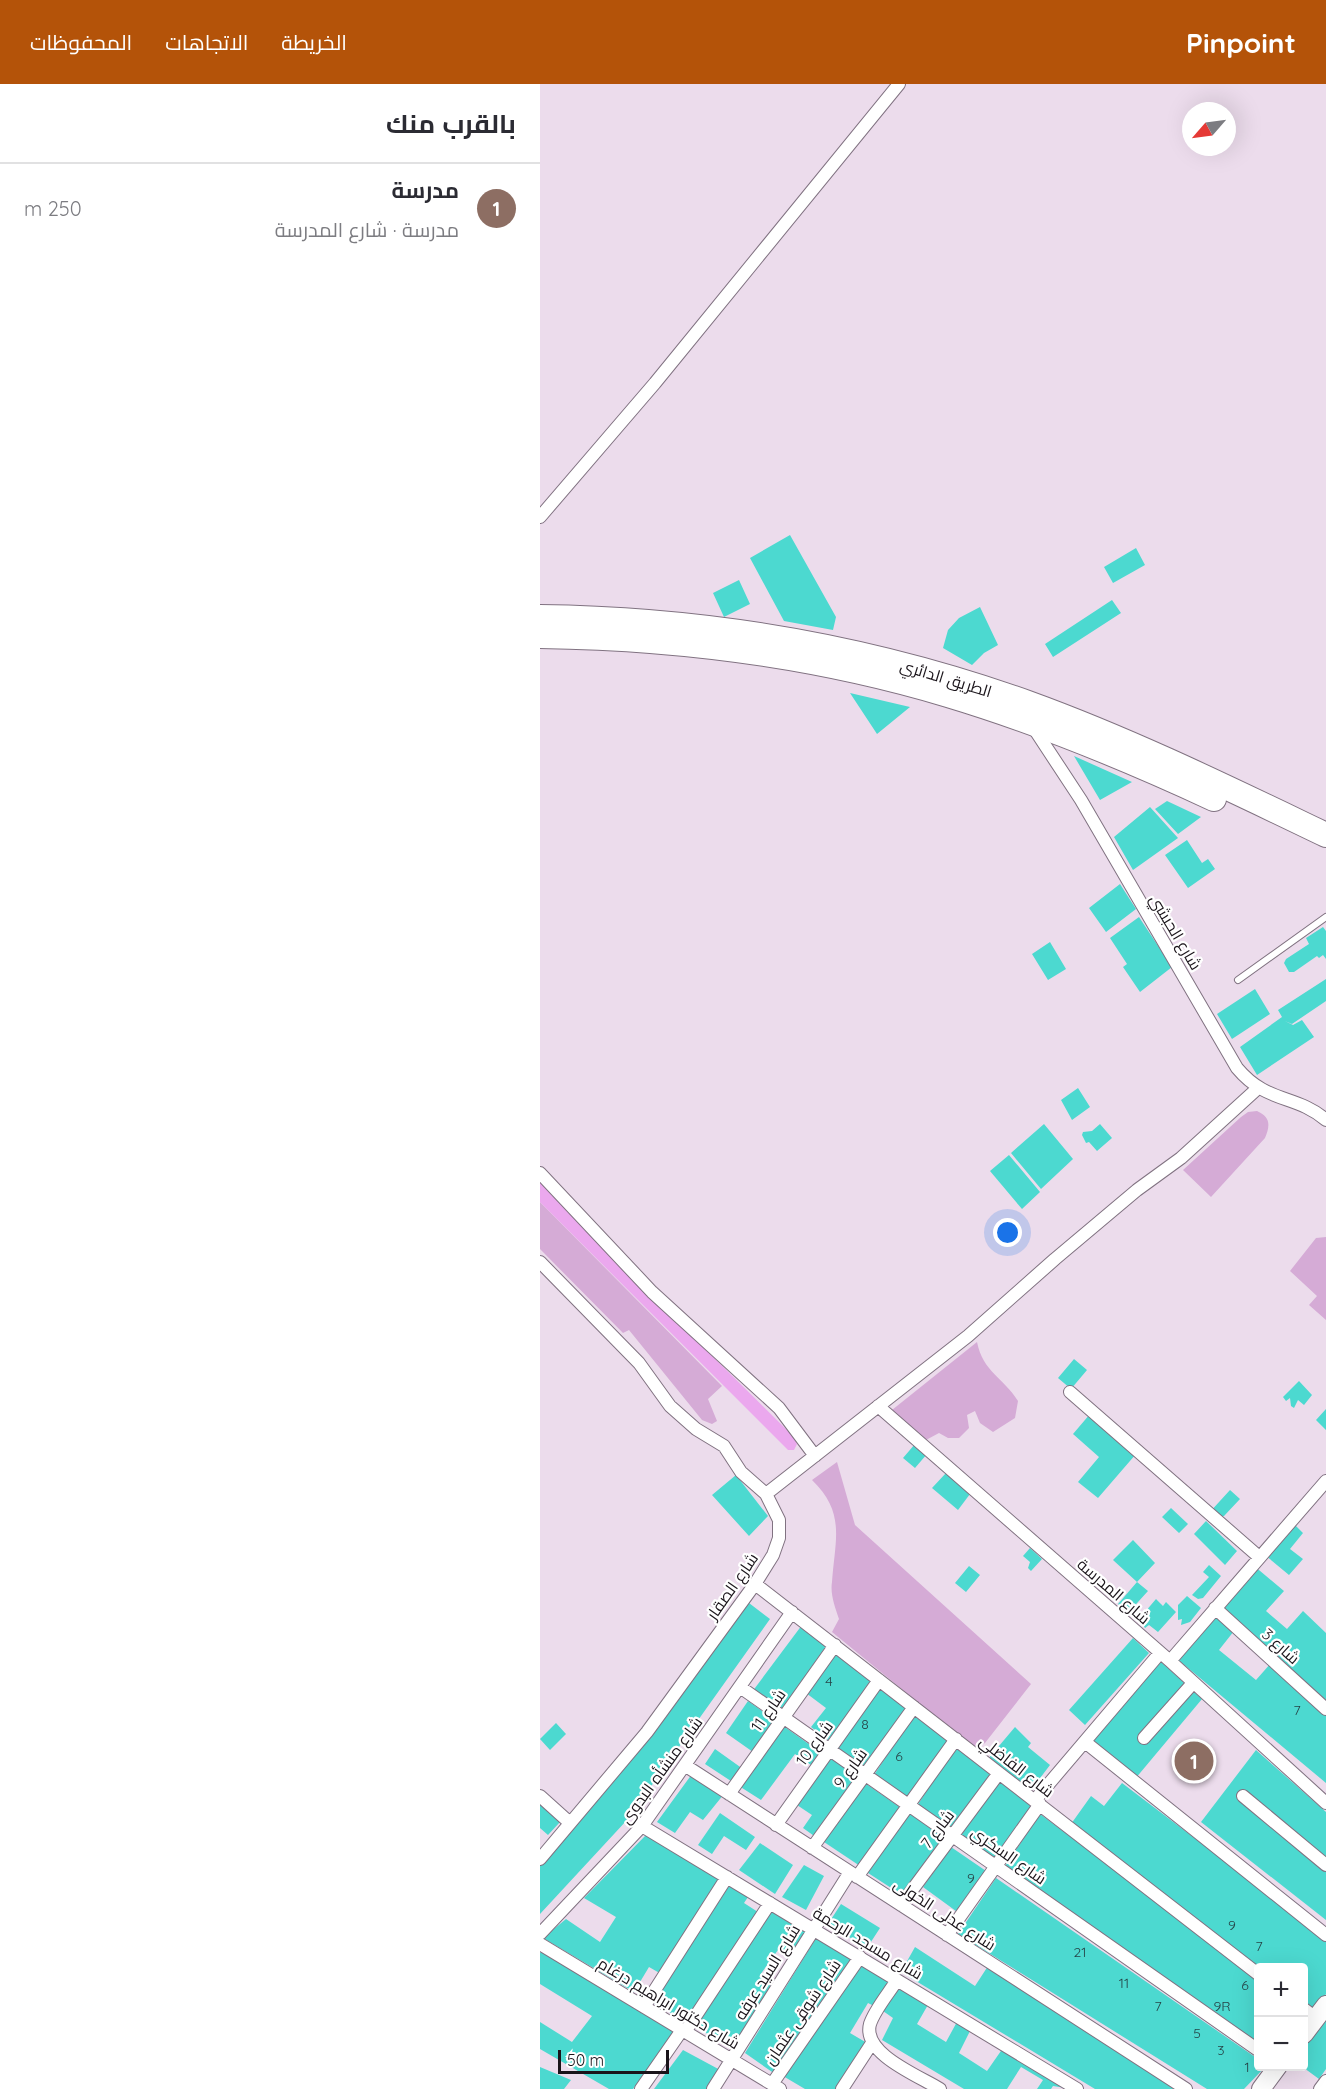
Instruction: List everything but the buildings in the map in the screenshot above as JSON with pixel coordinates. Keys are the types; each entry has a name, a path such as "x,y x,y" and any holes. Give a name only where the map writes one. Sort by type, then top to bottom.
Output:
{"highway":[{"name":"الطريق الدائري","path":"540,618 667,623 741,631 814,644 897,663 1028,703 1247,796 1326,835"},
{"name":"الطريق الدائري","path":"540,636 605,637 692,644 778,655 864,672 948,695 1030,723 1185,787 1326,852"}],"street":[{"path":"540,517 655,383 899,84"},
{"name":"شارع الحبشي","path":"1030,723 1081,800 1237,1068 1258,1088 1311,1110 1326,1120"},
{"path":"766,1494 968,1336 1137,1191 1181,1158 1258,1088"},
{"path":"540,1173 652,1292 779,1408 815,1456"},
{"name":"شارع الصقار","path":"540,1262 639,1363 670,1406 696,1429 724,1446 741,1472 766,1494 779,1520 779,1538 773,1555 755,1584 647,1732 540,1858"},
{"path":"1070,1392 1258,1556"},
{"name":"شارع المدرسة","path":"878,1406 1165,1657 1326,1803"},
{"path":"947,1935 996,1867 1037,1802 1085,1742 1215,1608 1258,1556 1326,1481"},
{"name":"شارع الفاضلي","path":"755,1584 1254,1971"},
{"name":"شارع 3","path":"1215,1608 1326,1709"},
{"name":"شارع منشأه البدوى","path":"540,1934 642,1826 792,1612"},
{"name":"شارع 11","path":"729,1794 835,1646"},
{"name":"شارع 10","path":"776,1824 879,1680"},
{"path":"1144,1738 1193,1683"},
{"name":"شارع السكري","path":"740,1687 1254,2047"},
{"name":"شارع 9","path":"812,1848 914,1707"},
{"name":"شارع السيد عرفه","path":"713,2089 814,1929 956,1739"},
{"path":"1085,1742 1326,1935"},
{"name":"شارع عدلى الخولى","path":"686,1766 1186,2089"},
{"name":"شارع 7","path":"901,1905 999,1773"},
{"path":"540,1796 570,1823"},
{"path":"1244,1796 1326,1865"},
{"name":"شارع مسجد الرحمة","path":"642,1826 1077,2089"},
{"path":"644,2007 727,1877"},
{"path":"641,2089 684,2031 770,1903"},
{"name":"شارع دكتور ابراهيم درغام","path":"540,1944 776,2087"},
{"name":"شارع شوقى عثمان","path":"776,2087 860,1957"},
{"path":"897,1980 871,2020 872,2043 881,2054 940,2089"},
{"path":"1308,2025 1315,2010"},
{"path":"842,2089 872,2043"},
{"path":"1261,2089 1275,2071"},
{"path":"1320,2089 1326,2081"}],"lane":[{"path":"1238,980 1326,917"}],"shaded area":[{"path":"1257,1111 1265,1116 1268,1122 1265,1138 1211,1197 1183,1170 1241,1117 1248,1112"},
{"path":"540,1181 612,1257 793,1436 797,1444 794,1450 788,1450 540,1202"},
{"path":"540,1202 722,1386 708,1399 717,1421 712,1424 702,1420 629,1330 623,1333 540,1249"},
{"path":"1326,1237 1326,1320 1309,1305 1317,1296 1290,1271 1316,1238"},
{"path":"977,1342 989,1368 1018,1401 1015,1418 993,1432 980,1423 975,1411 967,1415 969,1428 959,1438 948,1438 939,1433 926,1440 892,1410"},
{"path":"837,1462 855,1525 1031,1684 985,1743 975,1749 832,1632 839,1619 832,1591 836,1527 830,1504 812,1480"}],"place":[{"name":"مدرسة","path":"1194,1761"}]}
